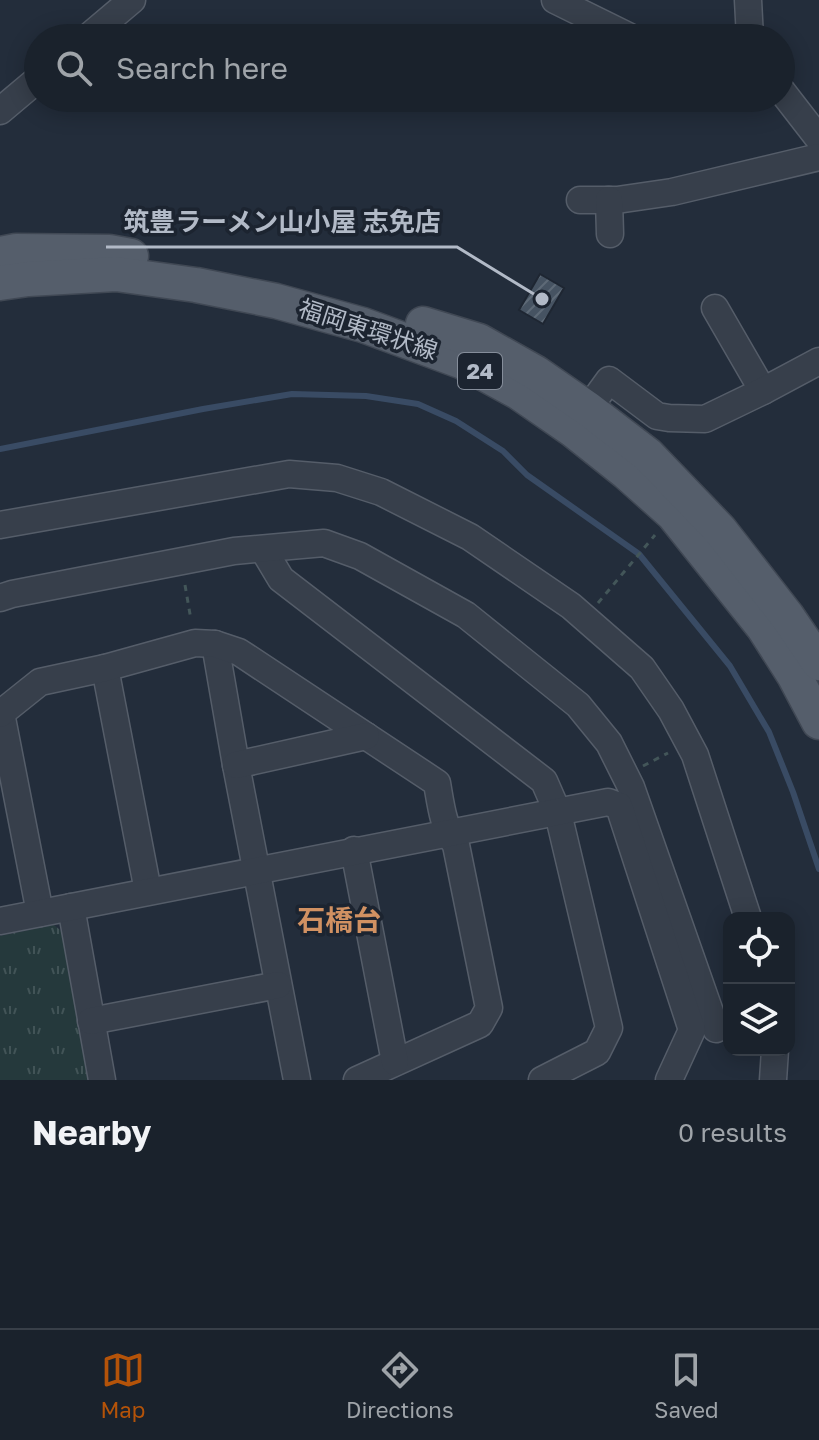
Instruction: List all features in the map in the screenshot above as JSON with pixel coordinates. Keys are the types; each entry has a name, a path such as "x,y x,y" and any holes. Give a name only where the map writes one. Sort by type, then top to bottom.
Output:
{"main road":[{"name":"福岡東環状線","path":"0,254 16,251 109,252 271,277 479,341 536,373 648,455 720,530 819,663"},
{"name":"福岡東環状線","path":"0,283 116,274 196,285 276,301 363,325 463,362 518,392 606,456 673,514 764,628 819,722"}],"street":[{"path":"104,24 132,0"},
{"path":"555,0 604,24"},
{"path":"748,0 749,24"},
{"path":"0,111 24,91"},
{"path":"795,108 819,139"},
{"path":"580,200 609,200 672,192 819,157"},
{"path":"609,200 610,234"},
{"path":"715,308 763,391"},
{"path":"588,409 609,380 657,416 705,419 819,361"},
{"path":"0,525 289,474 337,478 381,492 470,537 571,606 642,668 671,710 695,755 746,912"},
{"path":"0,598 234,551 324,543 360,556 466,615 578,705 609,743 631,787 712,1030"},
{"path":"263,549 281,579 544,781 558,813 609,1028 597,1052 542,1080"},
{"path":"205,644 236,765 297,1080"},
{"path":"40,913 0,714 40,682 205,644 239,652 437,783 444,820 456,845 489,1008 480,1024 357,1080"},
{"path":"105,668 148,891"},
{"path":"236,765 366,736"},
{"path":"0,921 608,802 619,806 712,1030"},
{"path":"354,850 395,1062"},
{"path":"71,907 102,1080"},
{"path":"91,1021 278,985"},
{"path":"669,1080 712,1030"},
{"path":"773,1080 775,1056"}],"path":[{"path":"585,618 673,514"},
{"path":"180,561 205,644"},
{"path":"625,775 688,743"}],"green space":[{"path":"54,925 65,934 93,1080 0,1080 0,936"}],"building":[{"path":"540,274 564,288 543,324 519,310"}],"waterway":[{"path":"0,449 292,394 366,396 418,404 456,421 503,451 527,475 639,554 730,666 769,732 819,869"}],"place":[{"name":"筑豊ラーメン山小屋 志免店","path":"542,299"}],"district":[{"name":"石橋台","path":"339,920"}]}
